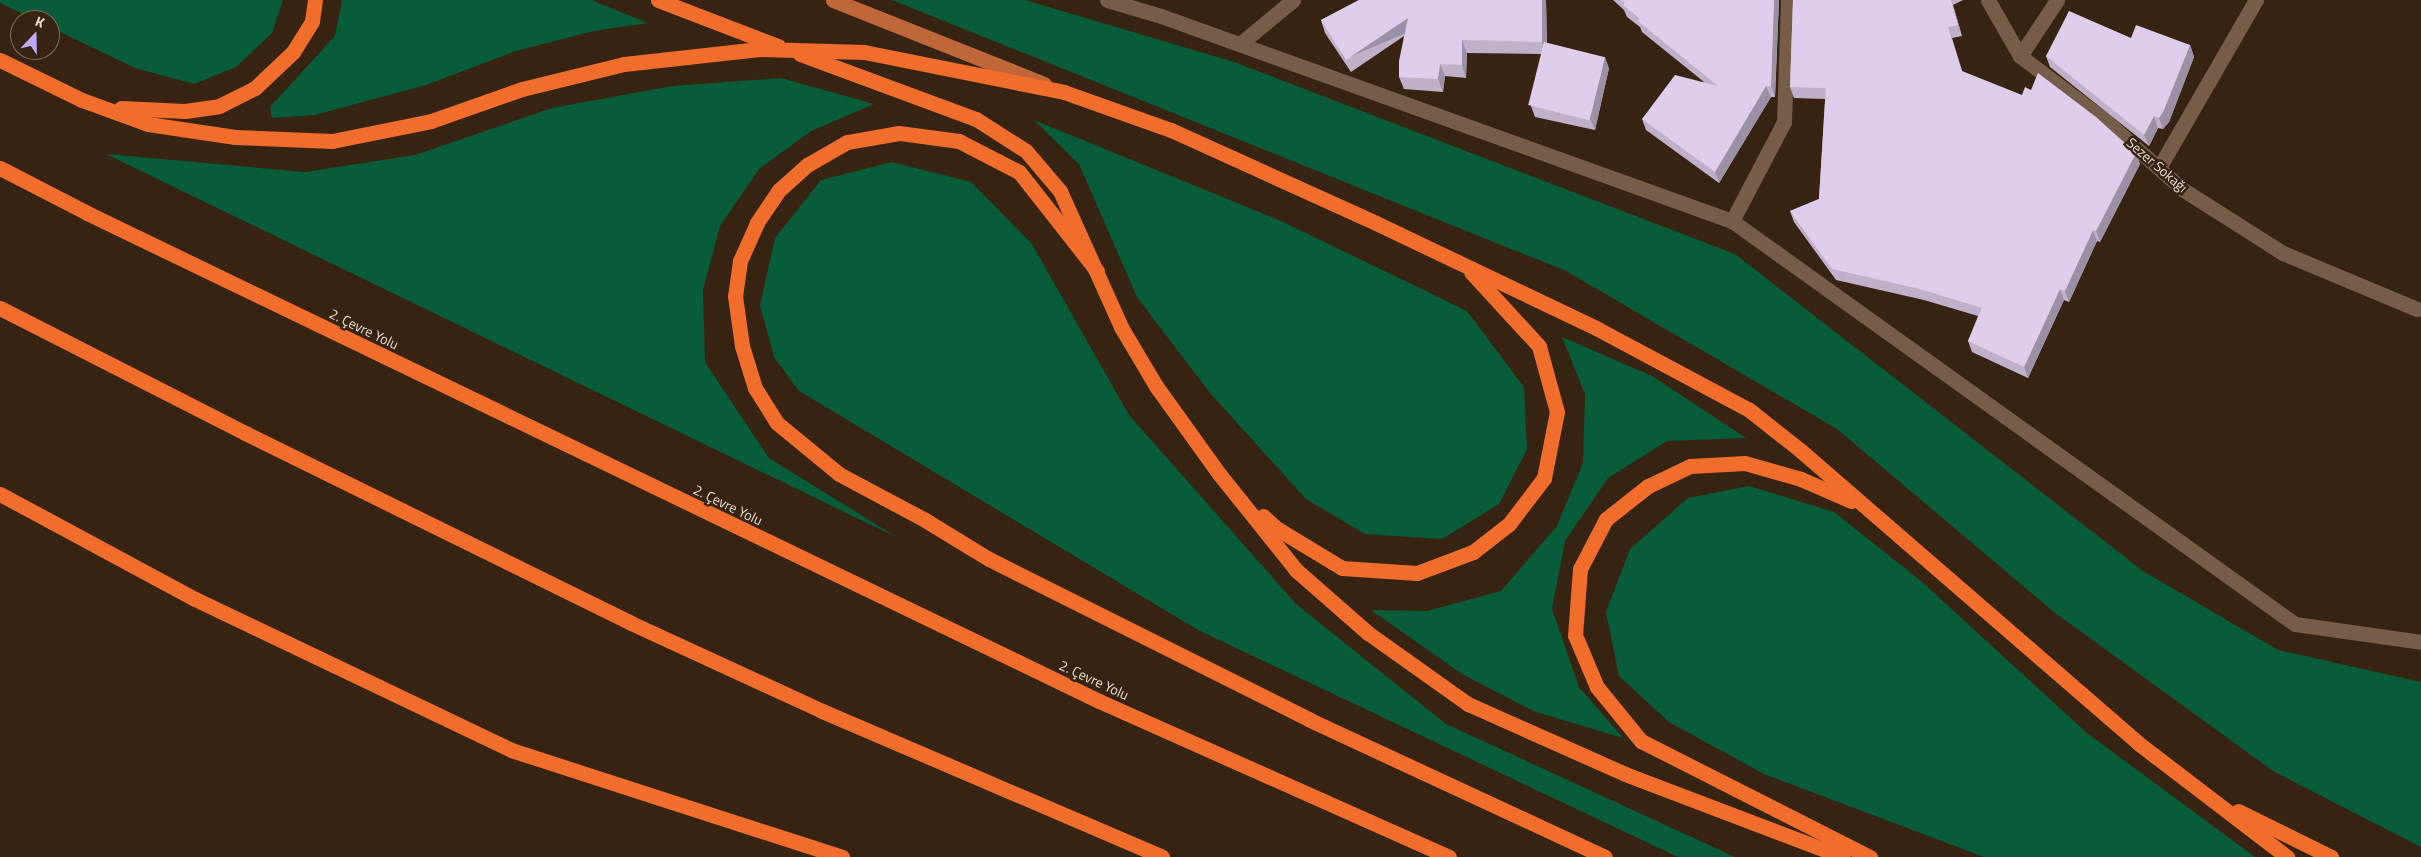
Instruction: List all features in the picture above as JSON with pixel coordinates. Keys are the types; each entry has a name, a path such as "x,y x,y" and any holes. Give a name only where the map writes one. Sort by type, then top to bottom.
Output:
{"highway":[{"path":"82,100 139,111 185,111 219,106 255,88 293,52 312,21 315,0"},
{"path":"658,0 976,119 1026,151 1060,191 1121,327 1156,386 1220,475 1296,570 1368,633 1468,704 1624,774 1843,857"},
{"path":"0,60 82,100 148,124 235,137 332,141 432,121 522,89 624,64 759,49 864,52 1064,92 1171,130 1596,328 1748,409 1866,508 2138,743 2287,857"},
{"path":"1097,271 1019,172 959,141 899,134 847,142 807,164 779,190 757,223 740,260 735,296 742,346 755,388 777,423 839,474 926,520 989,559 1265,698 1604,857"},
{"name":"2. Çevre Yolu","path":"0,168 87,213 1055,680 1449,857"},
{"path":"1220,475 1276,528 1342,568 1417,573 1473,552 1509,524 1544,478 1558,412 1539,346 1466,267"},
{"path":"0,308 245,434 640,627 822,712 1162,857"},
{"path":"1866,508 1800,479 1744,463 1690,466 1648,486 1606,519 1580,569 1575,635 1597,687 1640,741 1870,857"},
{"path":"0,494 195,599 511,750 842,857"},
{"path":"2207,796 2331,857"}],"main road":[{"path":"833,0 1064,92"}],"street":[{"path":"1106,0 1240,44 1732,221 2295,624 2421,642"},
{"path":"1240,44 1293,0"},
{"path":"1732,221 1784,122 1788,0"},
{"name":"Sezer Sokağı","path":"1988,0 2020,56 2160,166 2182,189 2283,253 2417,309"},
{"path":"2020,56 2057,0"},
{"path":"2160,166 2256,0"}],"green space":[{"path":"0,0 283,0 272,33 236,67 194,84 135,68 60,32 60,10 14,10 0,3"},
{"path":"342,0 591,0 648,23 594,31 516,51 426,85 315,115 272,118 270,107 335,36"},
{"path":"892,0 1025,0 1234,62 1735,254 2143,571 2278,650 2421,682 2421,847 2273,771 2054,612 1837,429 1566,271"},
{"path":"781,78 874,104 811,131 759,169 720,226 703,290 705,362 769,458 898,538 106,154 305,172 415,155 552,108 672,86"},
{"path":"1034,120 1281,221 1467,311 1524,387 1527,449 1499,504 1442,539 1365,534 1306,499 1210,393 1137,297 1079,164"},
{"path":"892,162 971,182 1032,244 1129,415 1296,604 1446,724 1735,857 1678,857 1198,630 799,391 774,357 760,305 775,238 821,180"},
{"path":"1562,337 1652,376 1746,438 1667,441 1608,478 1565,541 1552,609 1579,687 1623,738 1533,711 1462,674 1371,610 1427,611 1501,591 1557,526 1583,463 1585,394"},
{"path":"1749,486 1834,512 1921,581 2087,733 2255,857 1984,857 1764,774 1669,722 1619,676 1606,612 1630,549 1688,498"}],"building":[{"path":"1359,0 1542,0 1542,42 1462,40 1462,65 1440,64 1438,79 1399,77 1399,61 1408,18 1346,60 1321,20"},
{"path":"1621,0 1774,0 1771,86 1766,86 1715,172 1642,119 1675,75 1718,86 1638,21 1640,19 1623,5 1625,3"},
{"path":"1793,0 1951,0 1958,25 1948,27 1962,71 2022,95 2025,87 2031,90 2038,73 2096,117 2136,153 2096,231 2093,230 2065,291 2060,289 2024,367 1968,341 1982,308 1920,289 1832,269 1790,211 1819,199 1826,88 1790,87"},
{"path":"2069,11 2131,38 2136,25 2190,45 2164,110 2159,118 2154,116 2144,135 2046,56"},
{"path":"1544,42 1605,57 1589,120 1528,105"}]}
